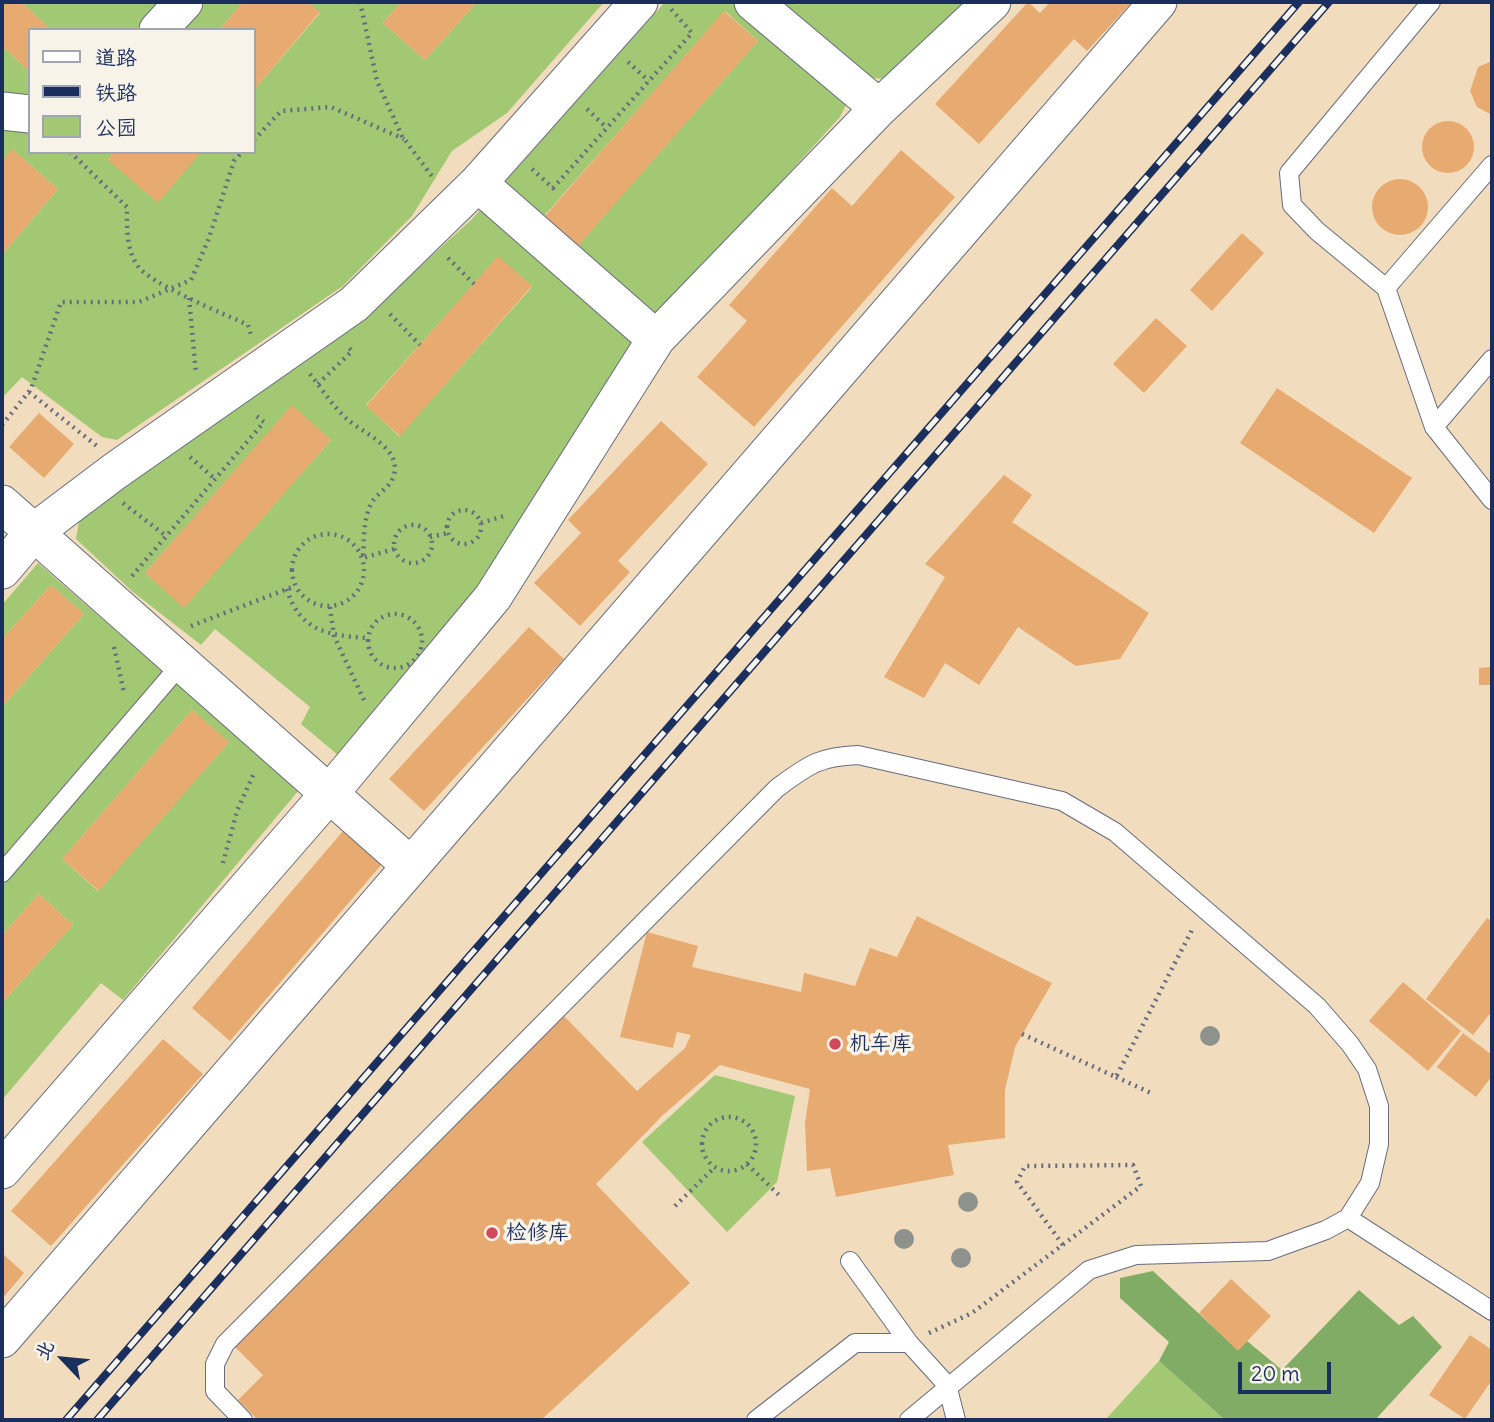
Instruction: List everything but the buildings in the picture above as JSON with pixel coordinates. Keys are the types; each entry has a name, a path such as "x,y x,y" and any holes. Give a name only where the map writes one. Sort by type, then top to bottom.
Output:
{"street":[{"path":"160,28 184,2"},
{"path":"2,570 34,532 368,291 466,194 639,2"},
{"path":"753,2 879,108"},
{"path":"2,1170 329,794 493,597 656,339 879,108 992,2"},
{"path":"2,1339 1158,2"},
{"path":"2,111 28,114"},
{"path":"466,194 656,339"},
{"path":"2,503 411,866"}],"lane":[{"path":"1431,2 1289,173 1292,205 1317,231 1386,288 1434,427 1492,500"},
{"path":"1386,288 1492,164"},
{"path":"1434,427 1492,359"},
{"path":"2,873 132,721 169,652"},
{"path":"243,1420 215,1391 215,1364 225,1345 777,788 809,765 827,757 859,755 1062,801 1115,832 1317,1006 1350,1044 1367,1069 1379,1106 1379,1144 1370,1184 1348,1219 1268,1251 1136,1255 1089,1270 947,1385 909,1420"},
{"path":"1348,1219 1492,1311"},
{"path":"850,1261 909,1343 947,1385 956,1420"},
{"path":"756,1420 855,1343 909,1343"}],"path":[{"path":"360,2 377,81 405,140"},
{"path":"509,148 553,188 692,33 665,2"},
{"path":"256,138 281,111 331,107 405,140 466,194"},
{"path":"72,154 127,207 127,239 138,267 171,288 248,325 275,359 347,419 375,438 393,456 395,473 387,488 371,503 365,523 363,582 357,593 348,601 330,607 312,603 295,586 292,562 296,552 314,537 336,534 347,539 363,558"},
{"path":"2,425 29,392 61,302 139,302 191,280 209,238 234,161 240,154"},
{"path":"368,291 420,345"},
{"path":"132,721 114,659 111,600 264,422 213,402 189,297"},
{"path":"29,392 166,536"},
{"path":"462,509 474,512 481,522 478,538 467,544 456,542 448,533 447,524 452,514 462,509"},
{"path":"406,526 419,526 430,537 431,552 422,562 404,562 394,549 396,534 406,526"},
{"path":"430,537 448,533"},
{"path":"363,558 394,549"},
{"path":"169,652 295,586"},
{"path":"287,589 291,604 306,623 334,636 369,638"},
{"path":"330,607 334,636 379,733"},
{"path":"396,614 412,620 418,627 422,643 419,652 408,664 391,667 375,659 369,638 380,618 396,614"},
{"path":"219,876 237,811 269,740"},
{"path":"1116,1077 1203,909"},
{"path":"1022,1034 1151,1093"},
{"path":"726,1117 743,1121 754,1134 755,1152 747,1164 727,1172 715,1167 705,1157 702,1140 710,1125 726,1117"},
{"path":"747,1164 782,1198"},
{"path":"909,1343 972,1313 1063,1245 1141,1186 1133,1165 1025,1166 1017,1182 1063,1245"},
{"path":"675,1206 715,1167"}],"green space":[{"path":"21,2 243,2 221,28 49,28"},
{"path":"308,2 401,2 383,23 425,60 477,2 604,2 507,113 452,151 412,216 343,286 117,440 102,437 22,377 2,398 2,255 58,189 13,150 2,162 2,46 28,70 28,154 112,154 108,160 178,154 256,154 256,88 320,13"},
{"path":"665,2 795,2 798,5 801,2 974,2 888,79 860,77 840,117 632,346 482,584 338,755 301,724 310,707 215,629 201,645 133,592 76,539 80,515 367,315 472,219","holes":["725,11 758,41 577,246 544,216","498,257 532,287 399,436 366,405","292,406 331,440 184,607 145,573"]},
{"path":"38,563 299,790 123,1000 101,983 2,1100 2,1003 73,925 39,894 2,935 2,707 84,614 51,585 2,639 2,605","holes":["192,710 228,743 98,891 62,859"]},
{"path":"715,1075 795,1096 777,1182 727,1232 642,1142"},
{"path":"1153,1271 1238,1350 1247,1341 1282,1370 1359,1290 1399,1325 1413,1316 1442,1347 1375,1420 1225,1420 1159,1361 1169,1342 1120,1298 1120,1278"},
{"path":"1159,1361 1225,1420 1105,1420"}],"railway":[{"path":"66,1420 1299,2"},
{"path":"97,1420 1329,2"}],"place":[{"name":"机车库","path":"835,1044"},
{"name":"检修库","path":"492,1233"}]}
